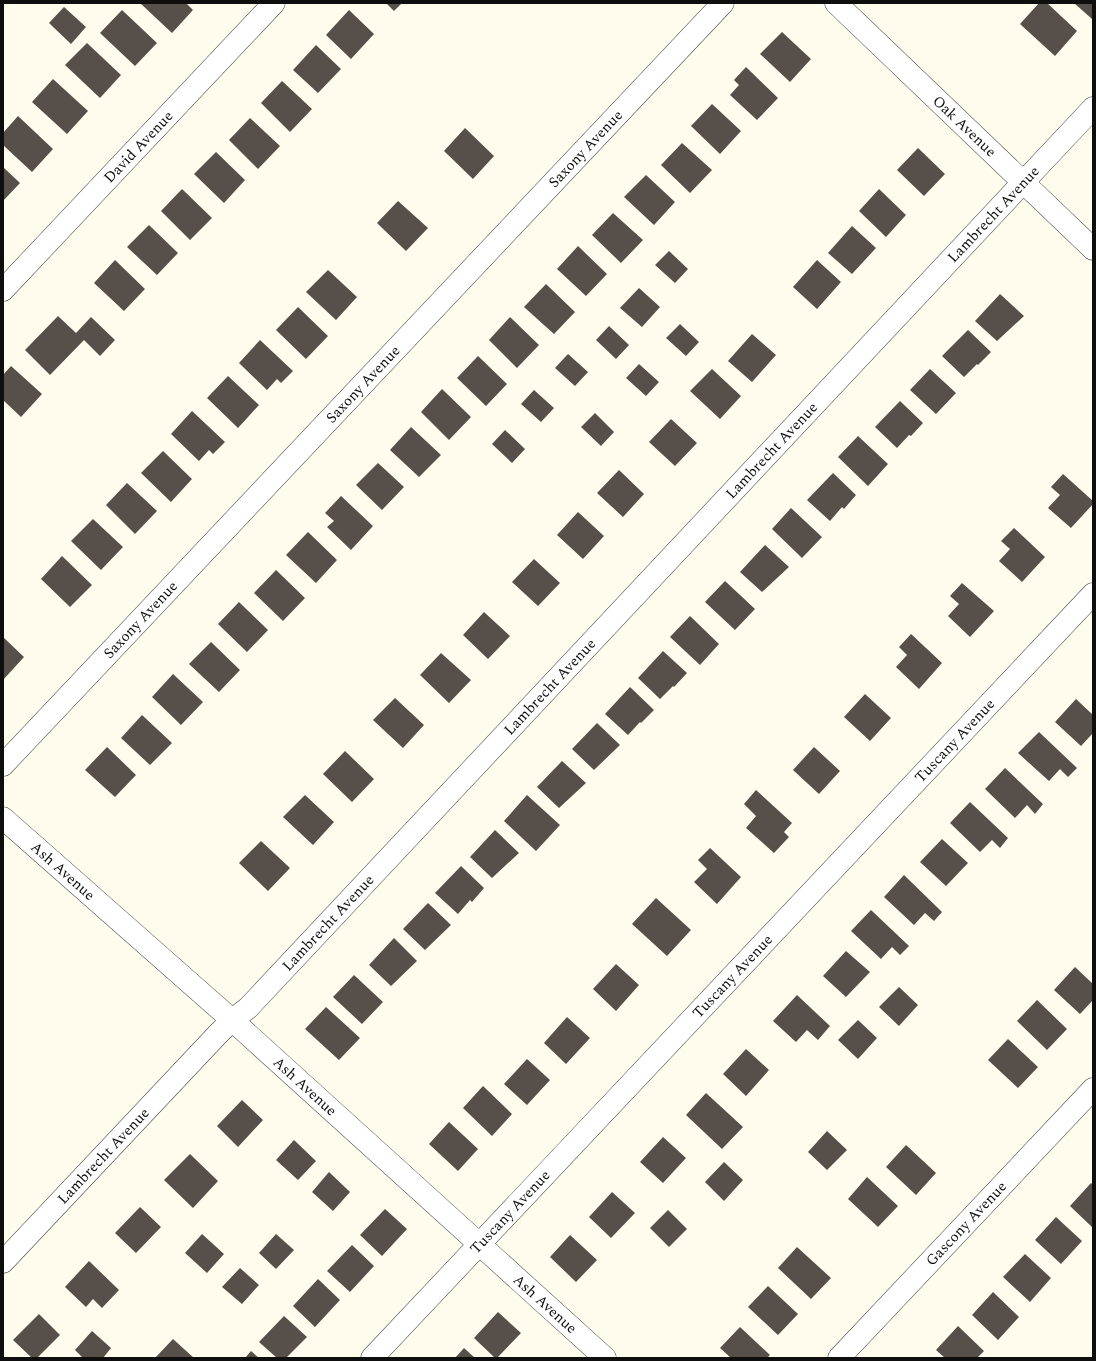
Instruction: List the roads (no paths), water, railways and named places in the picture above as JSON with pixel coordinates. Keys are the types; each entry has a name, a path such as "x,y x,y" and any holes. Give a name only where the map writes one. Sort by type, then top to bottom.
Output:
{"street":[{"name":"David Avenue","path":"3,290 274,3"},
{"name":"Saxony Avenue","path":"3,765 723,3"},
{"name":"Oak Avenue","path":"836,3 1093,249"},
{"name":"Lambrecht Avenue","path":"3,1262 232,1020 248,1008 1093,108"},
{"name":"Tuscany Avenue","path":"372,1358 1093,594"},
{"name":"Ash Avenue","path":"3,818 232,1020 605,1358"},
{"name":"Gascony Avenue","path":"839,1358 1093,1089"}]}
